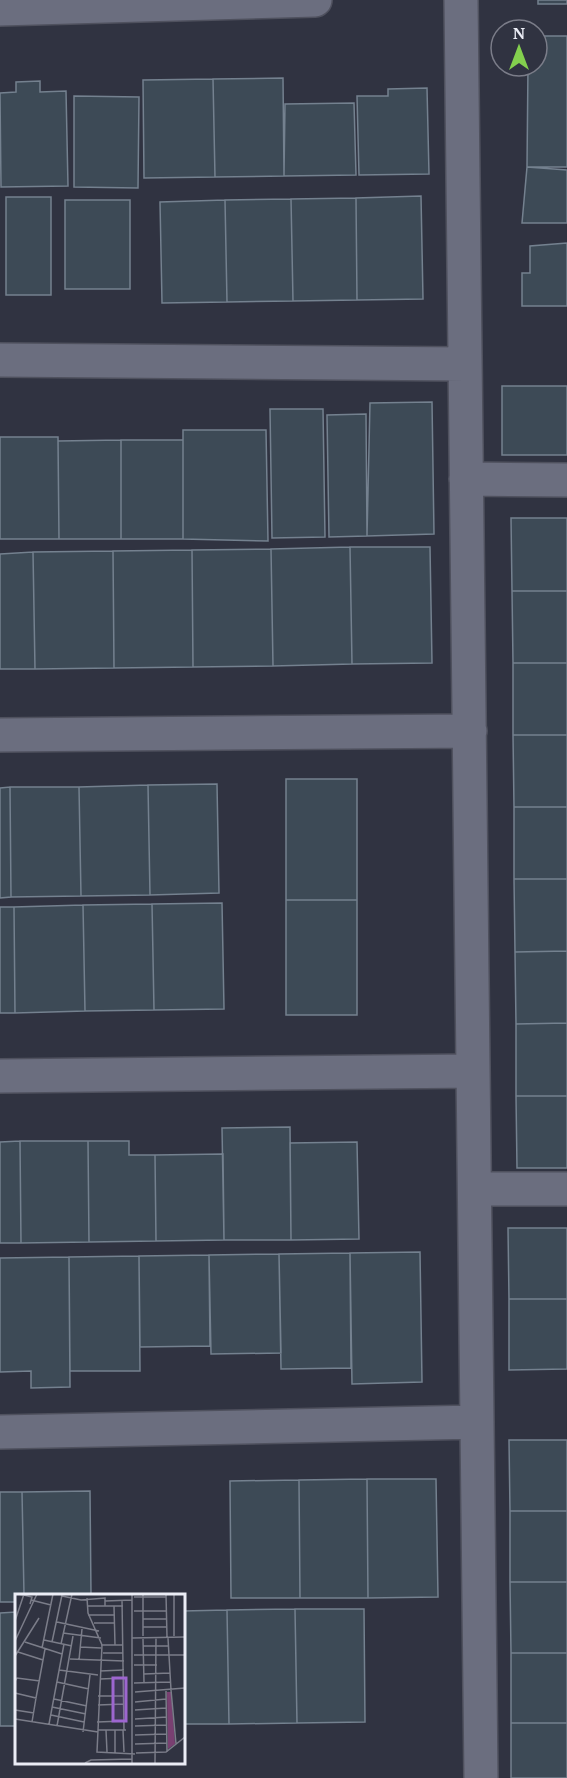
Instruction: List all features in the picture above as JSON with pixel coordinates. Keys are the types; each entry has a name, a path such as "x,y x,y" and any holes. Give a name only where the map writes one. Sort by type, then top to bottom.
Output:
{"street":[{"path":"0,9 315,0"},
{"path":"459,1778 481,1778 461,0"},
{"path":"0,360 465,364"},
{"path":"466,479 567,480"},
{"path":"0,735 470,730"},
{"path":"0,1076 473,1071"},
{"path":"475,1189 567,1189"},
{"path":"0,1432 477,1422"}],"building":[{"path":"538,0 567,0 567,4 538,4"},
{"path":"549,36 567,36 567,167 527,167 528,78 549,78"},
{"path":"283,78 284,176 215,177 213,79"},
{"path":"213,79 215,177 144,178 143,80"},
{"path":"40,81 40,92 66,91 68,186 1,187 0,93 16,92 16,82"},
{"path":"427,88 429,174 359,175 357,96 388,96 388,89"},
{"path":"74,96 139,97 138,188 74,187"},
{"path":"354,103 356,175 284,176 285,104"},
{"path":"527,167 567,170 567,223 522,223"},
{"path":"421,196 423,299 357,300 356,198"},
{"path":"6,197 51,197 51,295 6,295"},
{"path":"356,198 357,300 293,301 291,199"},
{"path":"291,199 293,301 227,302 225,200"},
{"path":"65,200 130,200 130,289 65,289"},
{"path":"225,200 227,302 162,303 160,202"},
{"path":"567,243 567,306 522,306 522,273 530,273 530,246"},
{"path":"502,386 567,386 567,455 502,455"},
{"path":"432,402 434,534 367,536 370,403"},
{"path":"270,409 323,409 325,537 272,538"},
{"path":"366,414 367,536 329,537 327,415"},
{"path":"183,430 266,430 268,541 183,539"},
{"path":"0,437 58,437 59,539 0,539"},
{"path":"121,440 121,539 59,539 58,441"},
{"path":"121,440 183,440 183,539 121,539"},
{"path":"511,518 567,518 567,591 512,591"},
{"path":"350,547 430,547 432,663 352,664"},
{"path":"350,547 352,664 273,666 271,549"},
{"path":"271,549 273,666 193,667 192,550"},
{"path":"192,550 193,667 114,668 113,551"},
{"path":"113,551 114,668 35,669 33,552"},
{"path":"33,552 35,669 0,669 0,554"},
{"path":"512,591 567,591 567,663 513,663"},
{"path":"513,663 567,663 567,735 513,735"},
{"path":"513,735 567,735 567,807 514,807"},
{"path":"286,779 357,779 357,900 286,900"},
{"path":"217,784 219,893 150,895 148,785"},
{"path":"148,785 150,895 81,896 79,787"},
{"path":"10,787 11,897 0,898 0,788"},
{"path":"10,787 79,787 81,896 11,897"},
{"path":"514,807 567,807 567,879 514,879"},
{"path":"514,879 567,879 567,951 515,952"},
{"path":"286,900 357,900 357,1015 286,1015"},
{"path":"222,903 224,1009 154,1010 152,904"},
{"path":"152,904 154,1010 85,1011 83,905"},
{"path":"83,905 85,1011 15,1013 14,907"},
{"path":"0,907 14,907 15,1013 0,1013"},
{"path":"567,951 567,1023 516,1024 515,952"},
{"path":"567,1023 567,1096 516,1096 516,1024"},
{"path":"516,1096 567,1096 567,1168 517,1168"},
{"path":"290,1127 291,1240 224,1240 222,1128"},
{"path":"20,1141 88,1141 89,1242 21,1243"},
{"path":"20,1141 21,1243 0,1243 0,1142"},
{"path":"88,1141 129,1141 129,1155 155,1155 156,1241 89,1242"},
{"path":"357,1142 359,1239 291,1240 290,1143"},
{"path":"223,1154 224,1240 156,1241 155,1155"},
{"path":"508,1228 567,1228 567,1299 509,1299"},
{"path":"420,1252 422,1382 352,1384 350,1253"},
{"path":"350,1253 351,1368 281,1369 279,1254"},
{"path":"279,1254 281,1353 211,1354 209,1255"},
{"path":"209,1255 210,1346 140,1347 139,1256"},
{"path":"139,1256 140,1371 70,1371 69,1257"},
{"path":"69,1257 70,1387 31,1388 31,1371 0,1372 0,1258"},
{"path":"509,1299 567,1299 567,1369 509,1370"},
{"path":"509,1440 567,1440 567,1511 510,1511"},
{"path":"367,1479 368,1598 300,1598 299,1480"},
{"path":"367,1479 436,1479 438,1597 368,1598"},
{"path":"299,1480 300,1598 231,1598 230,1481"},
{"path":"90,1491 91,1594 24,1594 22,1492"},
{"path":"0,1492 22,1492 24,1594 15,1594 15,1602 0,1602"},
{"path":"510,1511 567,1511 567,1582 510,1582"},
{"path":"510,1582 567,1582 567,1653 511,1653"},
{"path":"295,1609 297,1723 229,1724 227,1610"},
{"path":"295,1609 364,1609 365,1722 297,1723"},
{"path":"227,1610 229,1724 184,1724 184,1611"},
{"path":"15,1612 15,1726 0,1726 0,1613"},
{"path":"511,1653 567,1653 567,1723 511,1723"},
{"path":"511,1723 567,1723 567,1778 511,1778"}]}
